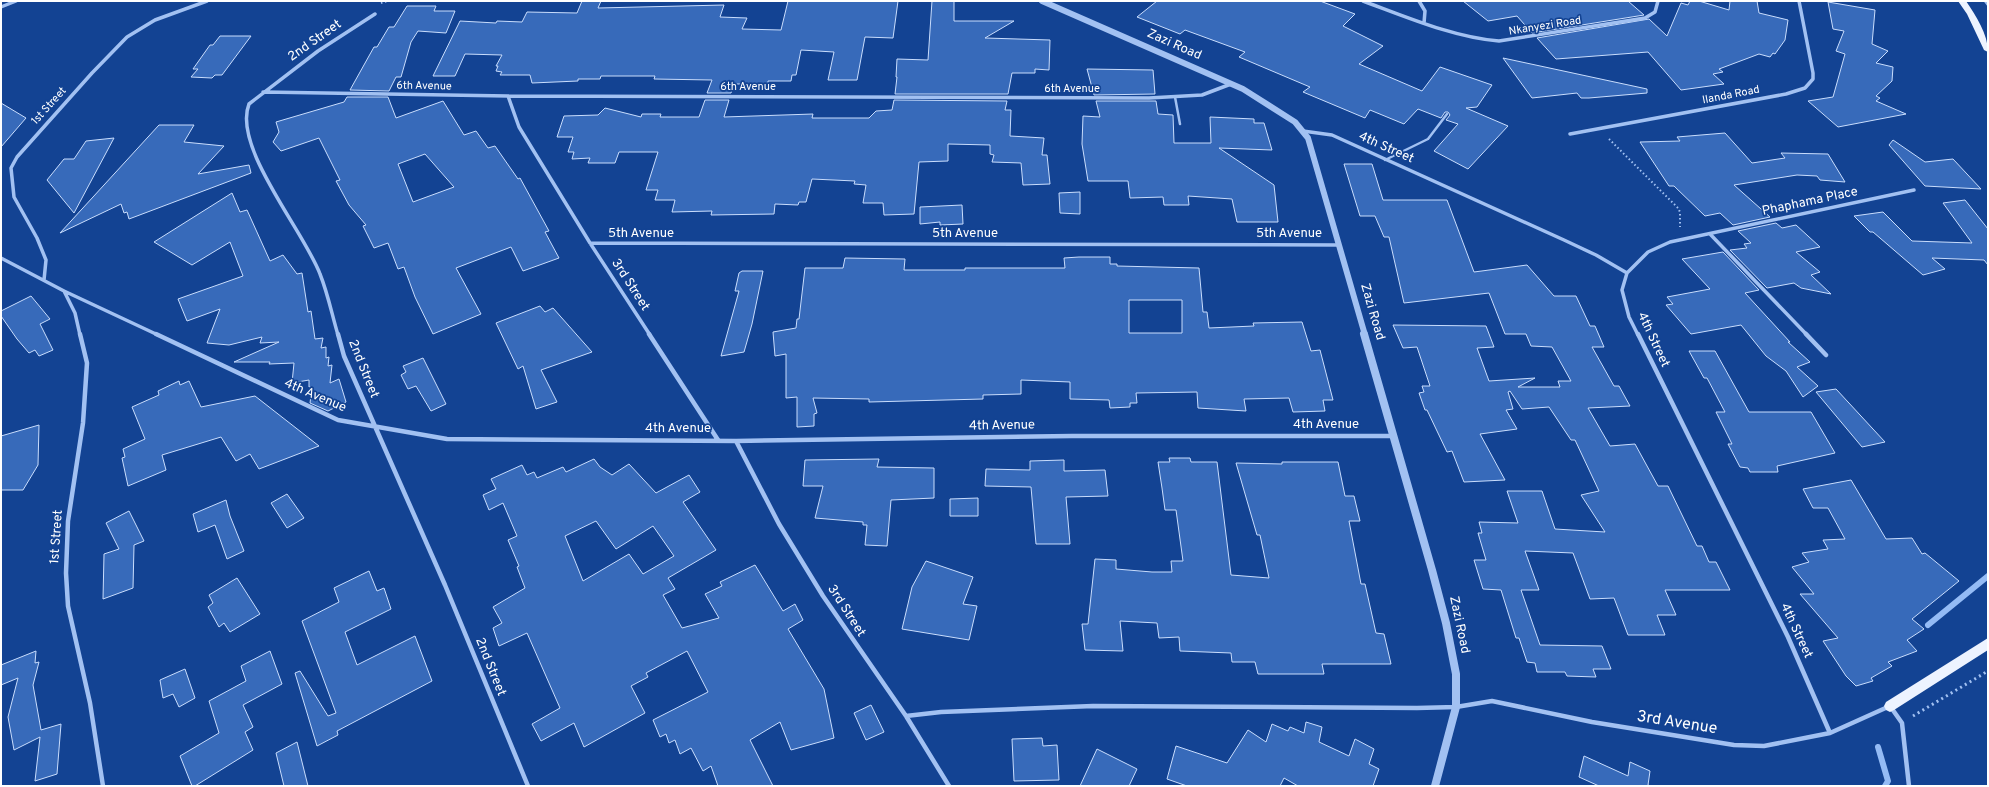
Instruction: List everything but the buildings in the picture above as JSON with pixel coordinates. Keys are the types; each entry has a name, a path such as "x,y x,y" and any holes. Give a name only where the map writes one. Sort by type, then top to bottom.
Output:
{"main road":[{"path":"1962,1 1971,14 1988,50"},
{"path":"1890,706 1988,643"}],"street":[{"path":"1,7 16,1"},
{"name":"1st Street","path":"44,280 46,260 37,238 14,197 11,168 17,157 92,73 127,37 161,17 207,1"},
{"name":"Zazi Road","path":"1042,1 1257,96 1295,122 1308,138 1446,622 1449,645 1456,674 1456,707 1435,786"},
{"path":"1363,1 1424,23 1424,11 1420,1"},
{"name":"Nkanyezi Road","path":"1424,23 1484,40 1506,41 1645,18 1655,14 1658,7 1658,1"},
{"name":"Ilanda Road","path":"1570,134 1786,94 1804,88 1813,79 1813,73 1799,1"},
{"name":"2nd Street","path":"375,14 318,51 249,104 245,114 248,138 260,165 320,272 344,356 445,585 528,786"},
{"name":"6th Avenue","path":"263,92 508,96 593,95 1002,98 1175,97 1219,91 1231,84"},
{"name":"3rd Street","path":"508,96 519,127 590,244 718,440"},
{"name":"4th Street","path":"1303,131 1332,135 1564,240 1596,255 1627,273 1622,290 1629,317 1788,637 1830,733"},
{"name":"Phaphama Place","path":"1627,273 1648,252 1658,247 1683,239 1914,190"},
{"path":"1710,234 1826,355"},
{"name":"5th Avenue","path":"590,244 1339,245"},
{"name":"4th Avenue","path":"1,258 64,291 338,420 447,439 736,440 1072,436 1394,436"},
{"name":"1st Street","path":"64,291 76,313 87,363 83,423 68,521 66,573 68,606 90,703 104,786"},
{"name":"3rd Street","path":"736,440 776,518 822,596 906,716 949,786"},
{"name":"3rd Avenue","path":"906,716 941,712 1093,706 1456,707 1492,702 1592,722 1734,745 1764,746 1830,733 1890,706"},
{"path":"1890,706 1902,723 1909,786"}],"lane":[{"path":"1985,1 1988,5"},
{"path":"1175,97 1180,124"},
{"path":"1385,160 1428,139 1447,114"}],"path":[{"path":"1598,129 1678,208 1683,239"},
{"path":"1902,723 1988,672"}],"waterway":[{"path":"1928,625 1988,576"},
{"path":"1878,747 1888,781 1885,786"}]}
